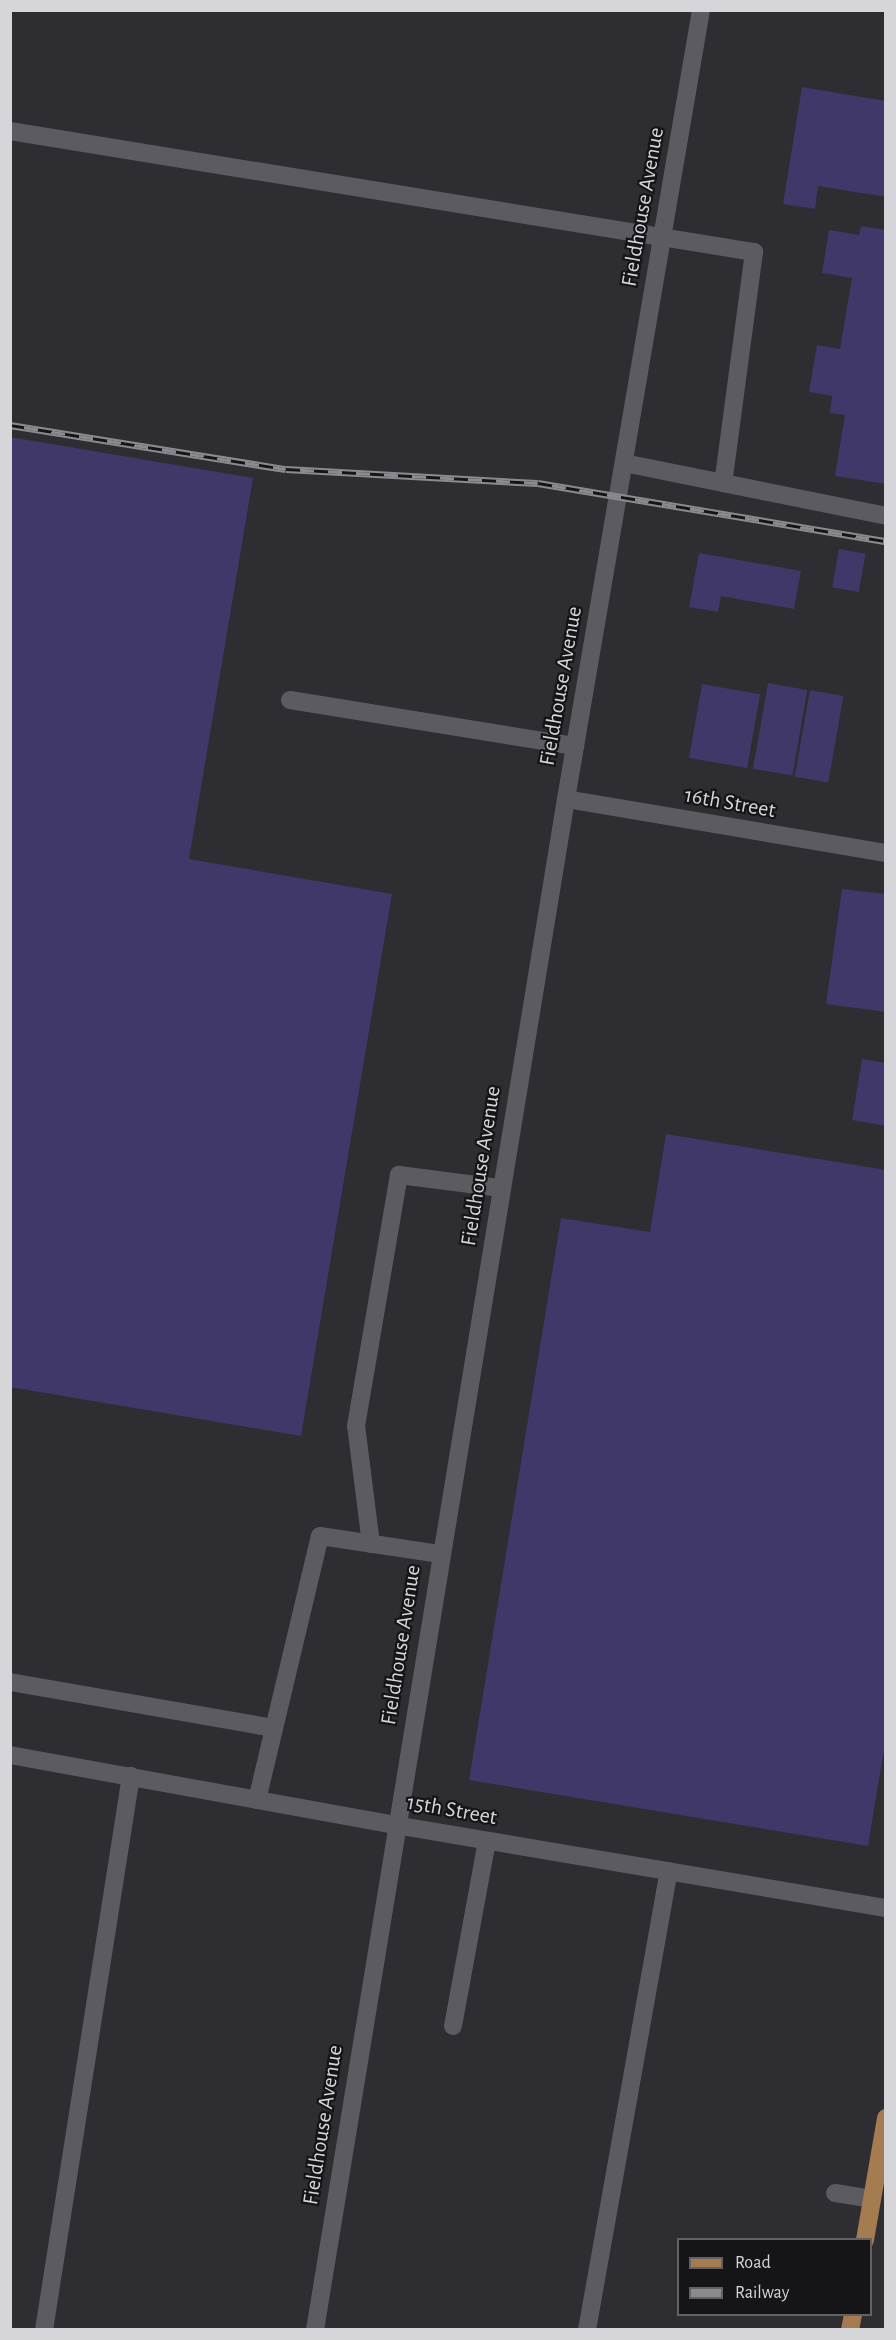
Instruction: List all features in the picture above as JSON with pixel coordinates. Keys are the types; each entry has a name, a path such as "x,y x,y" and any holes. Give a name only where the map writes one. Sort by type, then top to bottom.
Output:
{"main road":[{"path":"865,2238 885,2118"}],"street":[{"name":"Fieldhouse Avenue","path":"315,2330 395,1825 566,799 701,10"},
{"path":"10,130 663,234 754,252 723,483"},
{"path":"624,463 885,516"},
{"path":"290,699 575,746"},
{"name":"16th Street","path":"566,799 885,853"},
{"path":"371,1544 356,1426 399,1175 501,1188"},
{"path":"257,1800 320,1536 441,1554"},
{"path":"10,1682 274,1728"},
{"name":"15th Street","path":"10,1755 395,1825 885,1908"},
{"path":"44,2330 130,1776"},
{"path":"453,2026 487,1840"},
{"path":"587,2330 669,1871"},
{"path":"835,2193 872,2199"}],"building":[{"path":"802,87 886,101 886,197 818,186 815,209 783,204"},
{"path":"861,226 886,230 886,484 835,476 845,415 830,413 832,396 809,392 817,345 840,349 852,278 822,273 829,230 859,235"},
{"path":"10,437 253,478 189,859 392,894 301,1436 10,1387"},
{"path":"839,549 866,554 859,592 832,587"},
{"path":"699,553 801,571 794,609 721,596 718,612 689,607"},
{"path":"768,683 807,690 792,776 753,769"},
{"path":"702,684 760,694 747,768 689,758"},
{"path":"810,690 843,696 828,783 795,777"},
{"path":"842,889 886,894 886,1012 826,1004"},
{"path":"862,1059 886,1063 886,1126 852,1120"},
{"path":"666,1134 886,1170 886,1737 868,1846 469,1780 561,1218 650,1232"}],"railway":[{"path":"10,425 286,469 538,483 886,541"}]}
